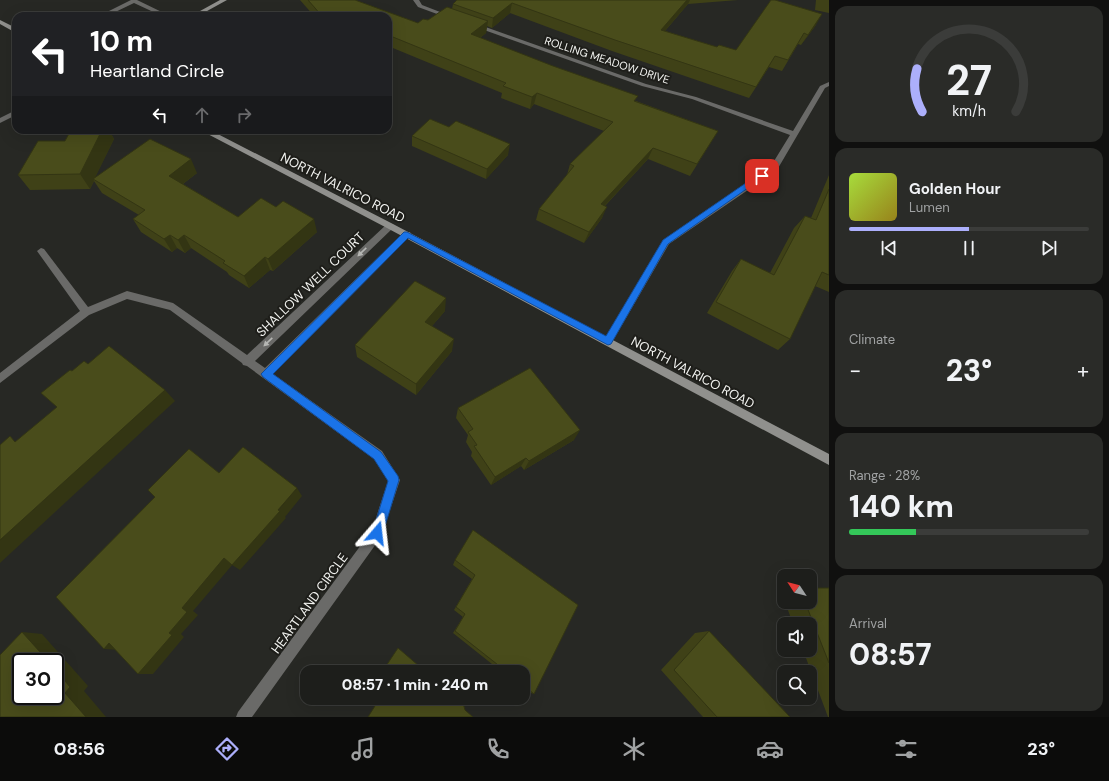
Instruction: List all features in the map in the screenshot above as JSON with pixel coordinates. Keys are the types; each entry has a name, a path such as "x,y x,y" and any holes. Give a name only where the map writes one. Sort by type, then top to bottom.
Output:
{"street":[{"path":"202,12 224,0"},
{"path":"416,0 420,6 457,19"},
{"path":"111,12 134,1 158,12"},
{"path":"0,22 12,29"},
{"name":"ROLLING MEADOW DRIVE","path":"465,22 644,85 694,98 795,134"},
{"path":"608,341 666,242 774,168 822,87 829,84"},
{"path":"0,121 12,114"},
{"name":"NORTH VALRICO ROAD","path":"212,134 407,234 829,460"},
{"name":"SHALLOW WELL COURT","path":"247,362 390,226"},
{"path":"266,374 407,234"},
{"path":"41,251 86,312"},
{"name":"HEARTLAND CIRCLE","path":"0,379 86,312 127,295 173,307 247,362 266,374 378,455 394,480 377,533 243,717"}],"building":[{"path":"308,0 355,0 388,12 318,12"},
{"path":"457,0 687,0 661,30 717,47 719,45 736,50 771,0 822,14 808,35 804,33 788,60 775,56 756,87 615,40 512,3 493,18 453,4"},
{"path":"447,7 488,21 471,34 553,66 638,96 634,101 718,131 697,164 653,148 601,204 607,207 589,232 539,209 574,166 570,164 613,122 537,93 532,97 503,86 506,83 392,37 392,14 418,23 423,19 428,20"},
{"path":"430,119 449,127 456,121 510,144 487,169 412,136"},
{"path":"69,134 100,134 80,174 18,175 38,141 65,141"},
{"path":"150,139 191,159 169,176 238,217 261,198 276,207 283,201 314,219 268,259 265,257 244,276 223,263 225,261 184,235 178,240 170,235 164,239 133,219 145,210 93,179"},
{"path":"829,189 829,275 822,272 790,339 716,302 741,259 774,275 805,216 816,220"},
{"path":"415,281 446,298 425,322 454,339 416,384 355,345"},
{"path":"109,346 165,390 0,540 0,445 10,436 15,442 57,407 41,393 84,361 88,364"},
{"path":"530,368 580,430 529,461 526,458 495,477 474,446 477,445 468,432 473,429 458,408"},
{"path":"243,447 297,488 278,510 280,511 232,565 224,558 182,608 187,612 169,633 172,635 138,674 109,643 104,649 56,597 155,497 148,490 189,449 219,473"},
{"path":"473,530 578,605 534,694 530,691 530,665 498,665 455,631 465,614 456,607 475,575 455,560"},
{"path":"817,588 829,588 829,663 817,632 817,617 811,617 808,609 817,609"},
{"path":"709,631 777,703 777,705 790,717 717,717 674,670"},
{"path":"22,632 41,653 12,653 12,705 64,705 64,680 70,687 65,693 86,717 0,717 0,655"},
{"path":"398,648 418,665 387,665"},
{"path":"376,705 464,705 465,710 473,717 368,717"}],"route":[{"path":"377,533 394,480 378,455 266,374 407,234 608,341 666,242 762,176"}]}
